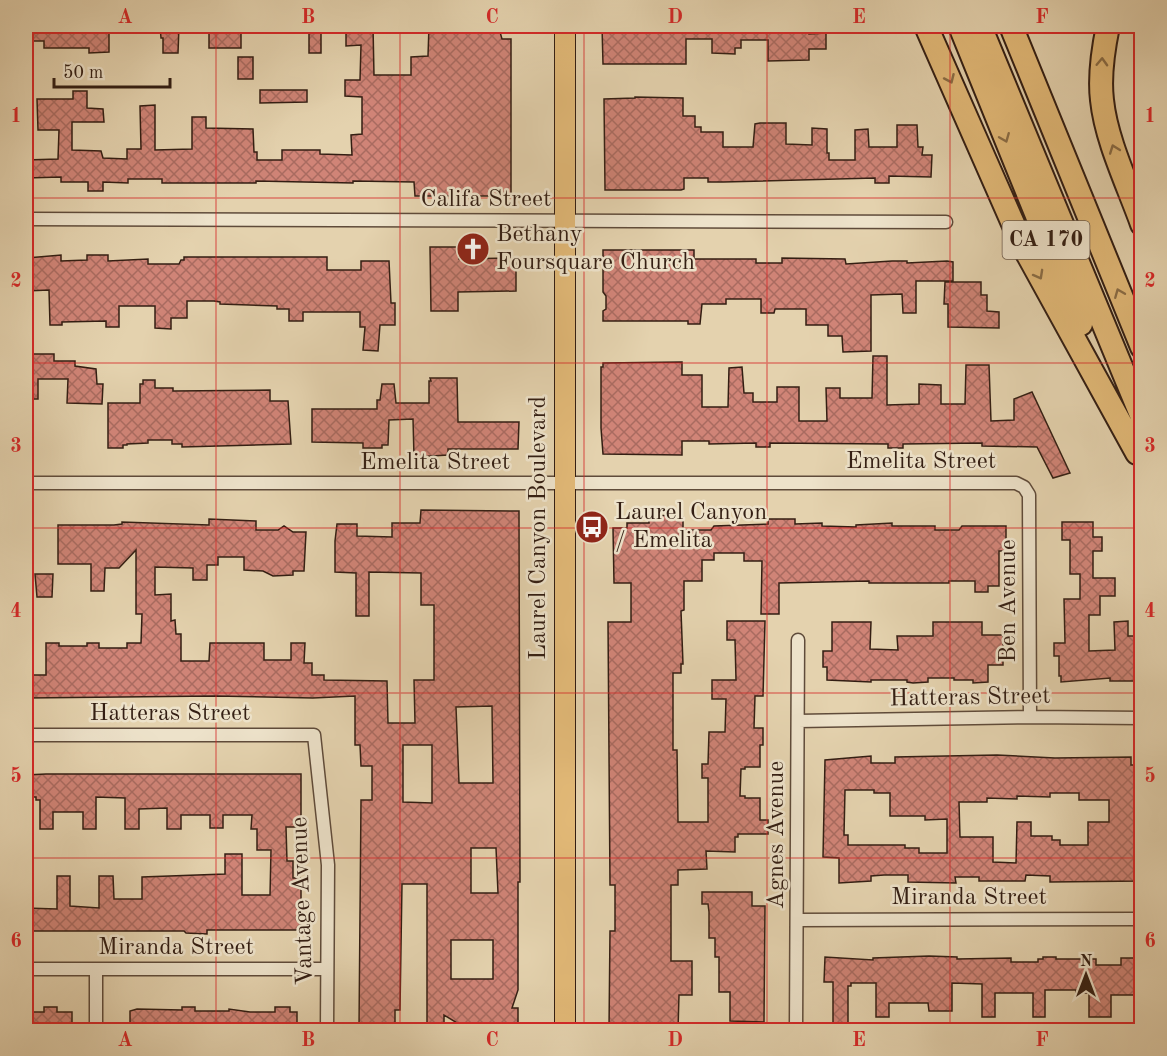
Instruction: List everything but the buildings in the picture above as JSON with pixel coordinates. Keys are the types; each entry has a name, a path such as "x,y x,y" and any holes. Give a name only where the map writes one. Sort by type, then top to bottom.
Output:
{"highway":[{"path":"926,26 1022,244 1139,458"},
{"name":"CA 170","path":"960,26 1075,312 1139,458"},
{"path":"980,26 1142,417"},
{"path":"995,26 1102,297 1142,386"},
{"name":"CA 170","path":"1011,26 1142,347"},
{"path":"1108,26 1102,55 1102,100 1109,133 1142,224"}],"main road":[{"name":"Laurel Canyon Boulevard","path":"565,26 565,1030"}],"street":[{"name":"Califa Street","path":"26,219 946,222"},
{"name":"Emelita Street","path":"26,483 1016,483 1024,487"},
{"name":"Ben Avenue","path":"1024,487 1029,495 1030,717"},
{"name":"Agnes Avenue","path":"796,1030 798,640"},
{"name":"Hatteras Street","path":"798,721 1030,717 1142,718"},
{"name":"Hatteras Street","path":"26,735 314,735"},
{"name":"Vantage Avenue","path":"314,735 328,865 327,1030"},
{"name":"Miranda Street","path":"797,920 1142,919"},
{"name":"Miranda Street","path":"26,969 327,969"},
{"path":"96,969 96,1030"}],"place":[{"name":"Bethany Foursquare Church","path":"473,249"},
{"name":"Laurel Canyon / Emelita","path":"592,527"}]}
